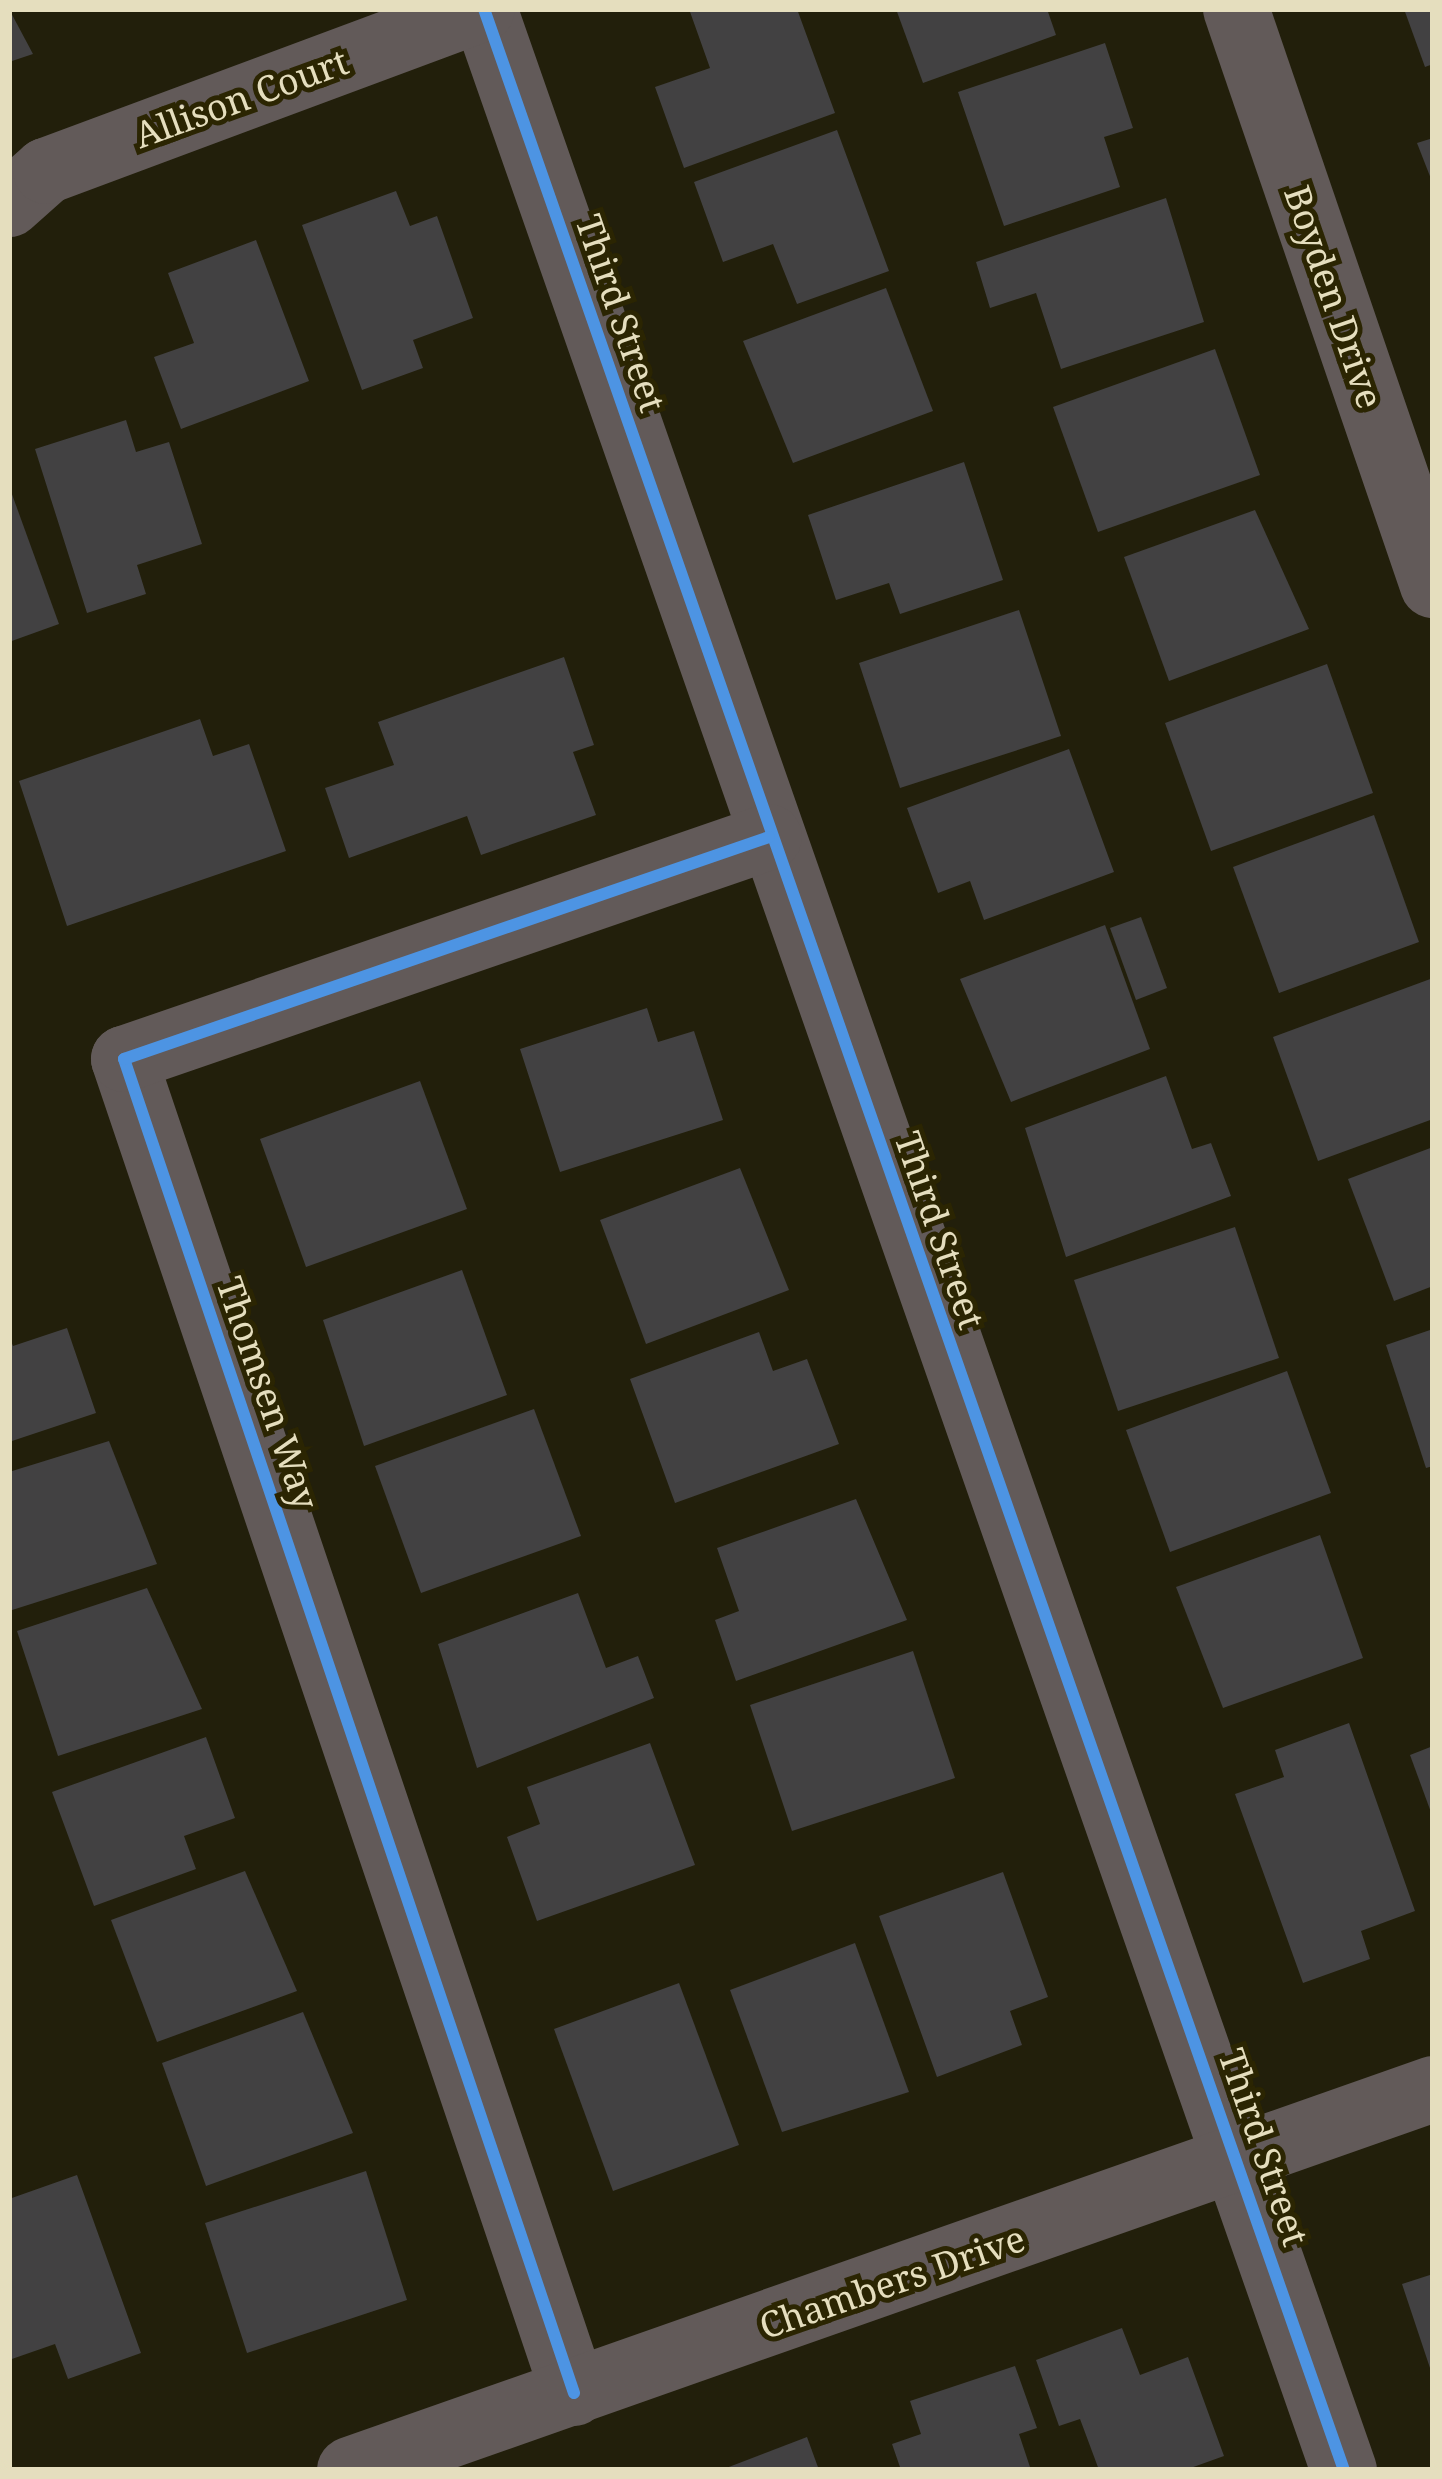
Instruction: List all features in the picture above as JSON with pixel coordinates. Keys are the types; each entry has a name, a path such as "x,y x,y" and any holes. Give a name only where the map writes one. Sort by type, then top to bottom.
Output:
{"street":[{"name":"Allison Court","path":"9,204 46,171 483,9"},
{"name":"Third Street","path":"483,9 1344,2470"},
{"name":"Boyden Drive","path":"1236,9 1433,585"},
{"name":"Thomsen Way","path":"574,2393 124,1059 770,837"},
{"name":"Chambers Drive","path":"350,2470 1433,2089"}],"building":[{"path":"9,9 33,54 9,62"},
{"path":"689,9 797,9 835,113 684,168 655,87 710,68"},
{"path":"896,9 1047,9 1056,35 923,83"},
{"path":"1404,9 1433,9 1433,64 1425,67"},
{"path":"1105,43 1133,128 1104,137 1120,187 1004,226 958,92"},
{"path":"837,130 889,271 797,304 773,244 723,262 694,182"},
{"path":"1433,138 1433,184 1417,143"},
{"path":"396,191 410,226 437,216 473,318 413,340 423,368 362,390 302,225"},
{"path":"1166,198 1204,322 1061,369 1036,293 990,308 976,262"},
{"path":"256,240 309,381 181,429 154,357 194,343 168,273"},
{"path":"886,288 933,411 793,463 743,341"},
{"path":"1215,349 1260,475 1098,532 1053,407"},
{"path":"126,420 136,452 169,442 202,544 137,565 146,594 87,613 35,449"},
{"path":"964,462 1003,580 900,614 889,583 836,600 808,515"},
{"path":"9,486 59,624 9,642"},
{"path":"1255,510 1309,629 1169,681 1124,557"},
{"path":"1019,610 1061,736 900,788 859,663"},
{"path":"564,657 594,745 573,752 596,815 481,855 467,816 349,858 325,788 394,765 378,722"},
{"path":"1327,664 1373,793 1211,851 1165,723"},
{"path":"200,719 213,756 249,744 286,851 67,926 19,781"},
{"path":"1069,749 1114,872 984,920 970,881 938,893 907,808"},
{"path":"1374,815 1419,942 1279,993 1233,867"},
{"path":"1141,917 1167,988 1136,1000 1110,928"},
{"path":"1105,925 1150,1049 1011,1102 960,979"},
{"path":"1433,978 1433,1119 1318,1161 1273,1037"},
{"path":"647,1008 658,1042 694,1031 723,1120 560,1172 520,1049"},
{"path":"1166,1076 1192,1149 1211,1143 1231,1196 1066,1257 1025,1128"},
{"path":"420,1081 467,1209 306,1267 260,1139"},
{"path":"1433,1147 1433,1286 1394,1301 1348,1179"},
{"path":"740,1168 789,1290 646,1344 600,1220"},
{"path":"1235,1227 1279,1358 1118,1411 1074,1280"},
{"path":"462,1270 507,1395 364,1446 323,1320"},
{"path":"67,1328 96,1413 9,1442 9,1336 13,1346"},
{"path":"1433,1329 1433,1466 1426,1468 1386,1345"},
{"path":"759,1332 773,1371 807,1359 839,1444 675,1503 630,1379"},
{"path":"1287,1371 1331,1493 1170,1552 1126,1430"},
{"path":"534,1409 581,1536 421,1593 375,1466"},
{"path":"109,1441 157,1564 9,1611 9,1472"},
{"path":"856,1499 907,1620 736,1681 715,1620 739,1611 717,1548"},
{"path":"1320,1535 1363,1658 1223,1708 1176,1587"},
{"path":"147,1588 202,1709 58,1756 17,1631"},
{"path":"578,1593 606,1668 638,1656 654,1698 477,1768 438,1644"},
{"path":"913,1651 955,1778 792,1831 750,1705"},
{"path":"1349,1723 1415,1911 1361,1931 1370,1959 1303,1983 1235,1794 1284,1777 1275,1750"},
{"path":"206,1737 235,1818 184,1836 196,1869 94,1906 52,1792"},
{"path":"650,1743 695,1865 537,1921 507,1837 540,1824 527,1787"},
{"path":"1433,1746 1433,1815 1432,1815 1410,1755"},
{"path":"245,1871 297,1991 157,2042 111,1920"},
{"path":"1003,1872 1048,1997 1010,2011 1022,2045 937,2077 879,1916"},
{"path":"855,1943 909,2092 782,2132 730,1990"},
{"path":"679,1983 739,2145 613,2191 554,2029"},
{"path":"303,2012 353,2133 206,2186 162,2063"},
{"path":"366,2171 407,2300 247,2353 205,2223"},
{"path":"77,2175 141,2353 68,2379 55,2344 9,2360 9,2199"},
{"path":"1433,2274 1433,2374 1432,2374 1402,2284"},
{"path":"1122,2328 1140,2375 1188,2357 1224,2456 1185,2470 1099,2470 1080,2419 1059,2426 1036,2360"},
{"path":"1015,2366 1037,2428 1019,2434 1031,2470 901,2470 892,2444 921,2434 910,2401"},
{"path":"807,2437 819,2470 721,2470"}],"cycle path":[{"path":"484,9 1344,2470"},
{"path":"574,2393 124,1059 769,837"}]}
